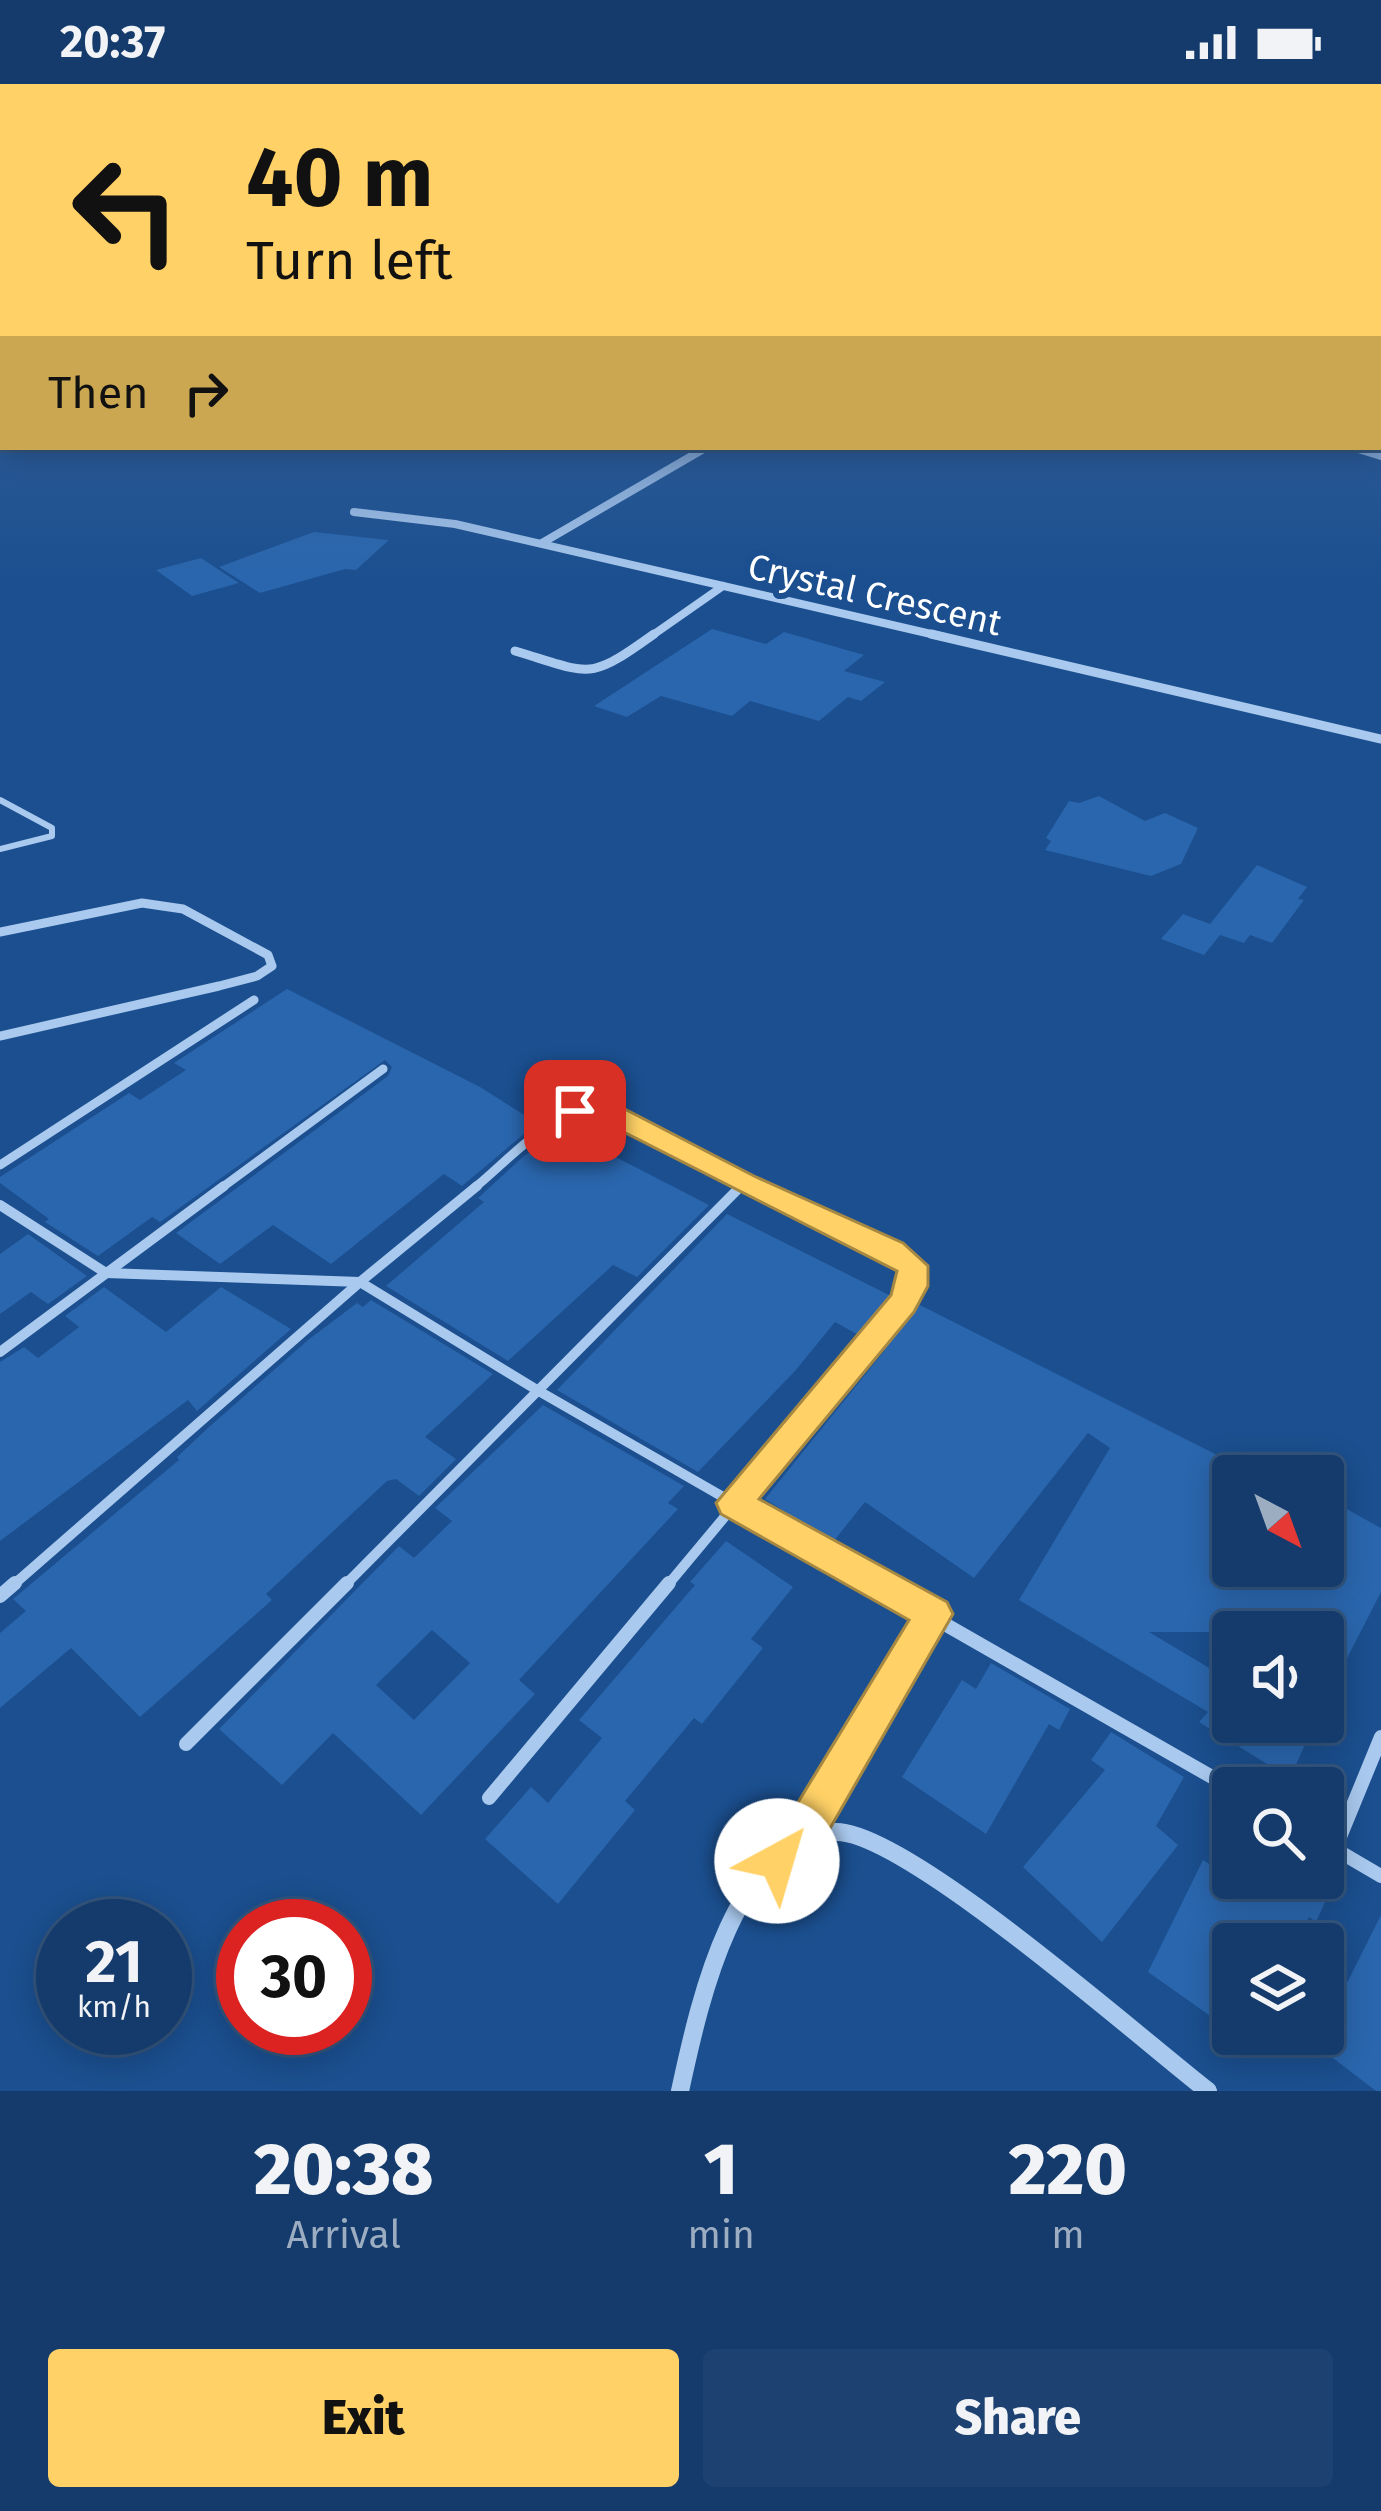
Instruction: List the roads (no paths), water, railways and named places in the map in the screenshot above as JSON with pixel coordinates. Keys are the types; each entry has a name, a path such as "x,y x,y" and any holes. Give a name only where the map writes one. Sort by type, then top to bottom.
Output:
{"street":[{"path":"542,543 702,450"},
{"name":"Crystal Crescent","path":"354,512 438,521 542,543 1381,740"},
{"path":"515,651 574,669 602,670 722,586"},
{"path":"680,2091 731,1918 756,1879 798,1843 838,1832 867,1837 886,1847 969,1903 1208,2091"}],"lane":[{"path":"0,800 52,829 52,836 0,849"},
{"path":"0,932 142,902 164,902 268,955 272,966 257,976 219,986 0,1036"},
{"path":"0,1165 254,1000"},
{"path":"0,1352 383,1070"},
{"path":"0,1596 360,1282 552,1124 575,1111 605,1111 744,1183 892,1251 912,1266 914,1277 903,1303 489,1798"},
{"path":"186,1744 744,1183"},
{"path":"0,1205 106,1273 360,1282 537,1390 1212,1777"},
{"path":"798,1843 934,1614"},
{"path":"1344,1814 1381,1737"},
{"path":"1344,1854 1381,1876"}]}
